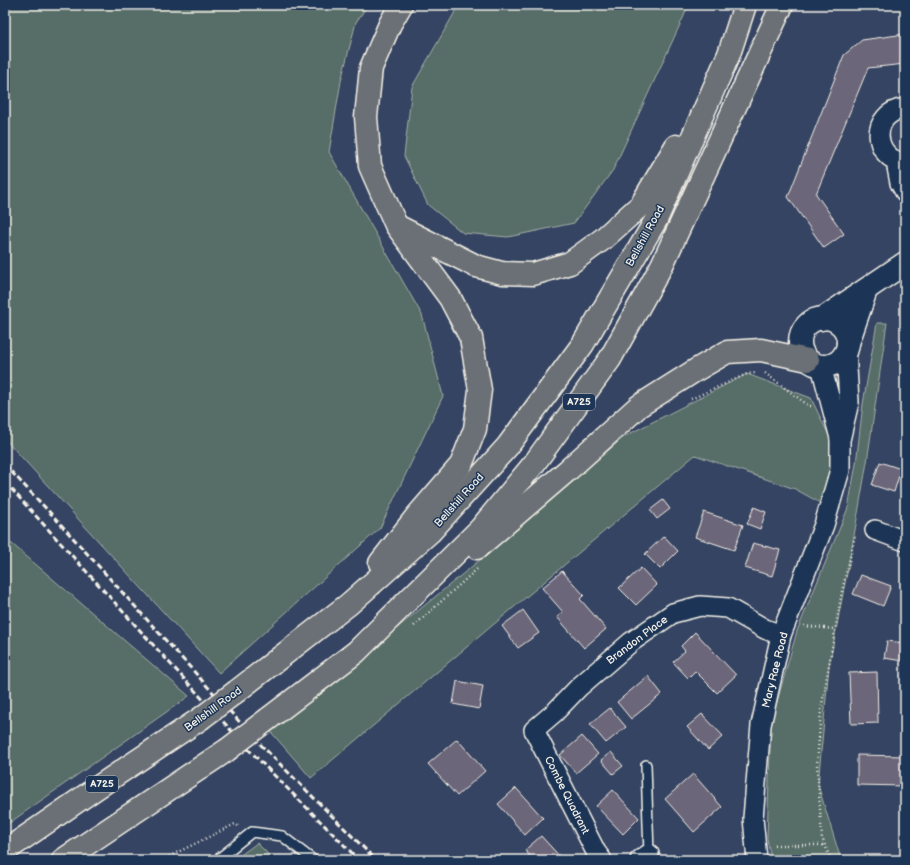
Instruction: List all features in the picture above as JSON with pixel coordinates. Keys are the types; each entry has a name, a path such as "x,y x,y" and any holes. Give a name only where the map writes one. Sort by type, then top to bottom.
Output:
{"highway":[{"path":"349,604 416,518 461,465 475,429 480,390 471,338 450,298 396,225 370,166 366,117 371,68 390,24 401,5"},
{"name":"Bellshill Road","path":"5,852 95,789 200,719 349,604 430,532 506,447 583,344 656,220 729,54 745,5"},
{"name":"A725","path":"63,860 227,750 356,652 481,528 533,465 610,359 662,265 782,5"},
{"path":"396,225 476,266 502,273 533,274 570,263 603,239 641,205 729,54"},
{"path":"356,652 568,470 639,406 696,370 728,352 761,350 815,363"}],"main road":[{"path":"866,290 843,357 838,362 831,365 815,363 803,354 801,338 803,331 808,325 815,320 822,318 866,290 905,263"},
{"path":"822,318 838,323 843,328 847,335 847,347"}],"street":[{"path":"905,108 890,113 883,121 879,139 882,149 888,156 900,163 900,183 905,192"},
{"name":"Mary Rae Road","path":"756,853 753,818 761,725 784,630 824,525 840,470 840,440 849,402 847,347"},
{"name":"Mary Rae Road","path":"815,363 840,440"},
{"path":"875,530 905,541"},
{"name":"Brandon Place","path":"534,730 555,712 579,687 631,642 673,613 700,606 728,608 765,629 784,630"},
{"name":"Combe Quadrant","path":"534,730 596,852 602,860"}],"lane":[{"path":"644,857 646,765"},
{"path":"217,860 252,832 282,836 313,860"}],"path":[{"path":"831,860 822,838 817,764 821,710 842,591 855,536"},
{"path":"784,630 836,629"},
{"path":"162,860 235,824 252,832"},
{"path":"756,853 824,845"}],"green space":[{"path":"5,5 368,5 356,22 341,81 329,152 422,315 443,396 380,528 219,673 5,439"},
{"path":"459,5 688,5 613,170 574,223 508,237 463,233 428,205 404,156 412,87"},
{"path":"877,323 887,323 867,462 829,666 818,785 841,860 771,860 767,838 771,723 797,631 848,508 856,464 863,404"},
{"path":"747,374 811,398 834,446 824,505 795,489 695,455 311,778 271,732 527,521 625,436"},
{"path":"5,538 189,696 5,826"},
{"path":"257,843 274,860 234,860"}],"building":[{"path":"905,34 905,64 868,68 816,194 844,234 824,248 788,197 844,55 862,40"},
{"path":"880,462 901,469 894,492 872,485"},
{"path":"663,500 670,509 657,519 650,510"},
{"path":"754,507 766,512 760,529 747,524"},
{"path":"704,512 743,525 734,550 695,537"},
{"path":"664,536 678,551 660,569 645,554"},
{"path":"753,543 780,550 772,576 745,568"},
{"path":"641,568 657,585 636,605 619,588"},
{"path":"562,571 584,595 580,599 606,629 584,648 557,617 563,612 542,588"},
{"path":"861,575 891,586 883,606 853,594"},
{"path":"523,610 539,633 518,648 502,626"},
{"path":"695,632 736,675 717,693 695,671 688,678 673,662 685,651 681,646"},
{"path":"887,641 905,643 903,661 884,658"},
{"path":"877,672 878,723 851,724 849,673"},
{"path":"648,676 662,694 631,719 617,702"},
{"path":"457,681 483,686 479,709 453,704"},
{"path":"610,708 626,727 606,743 590,724"},
{"path":"702,714 723,736 708,750 687,727"},
{"path":"582,736 598,754 576,773 560,755"},
{"path":"457,739 485,771 457,796 428,764"},
{"path":"611,752 623,766 613,774 601,760"},
{"path":"857,755 905,756 905,786 857,785"},
{"path":"693,774 722,807 694,832 665,799"},
{"path":"516,788 543,818 525,835 498,804"},
{"path":"613,790 639,818 623,834 596,806"},
{"path":"541,836 562,859 561,860 533,860 525,850"}],"railway":[{"path":"5,465 55,518 255,739 376,860"},
{"path":"5,482 248,749 359,860"}]}
